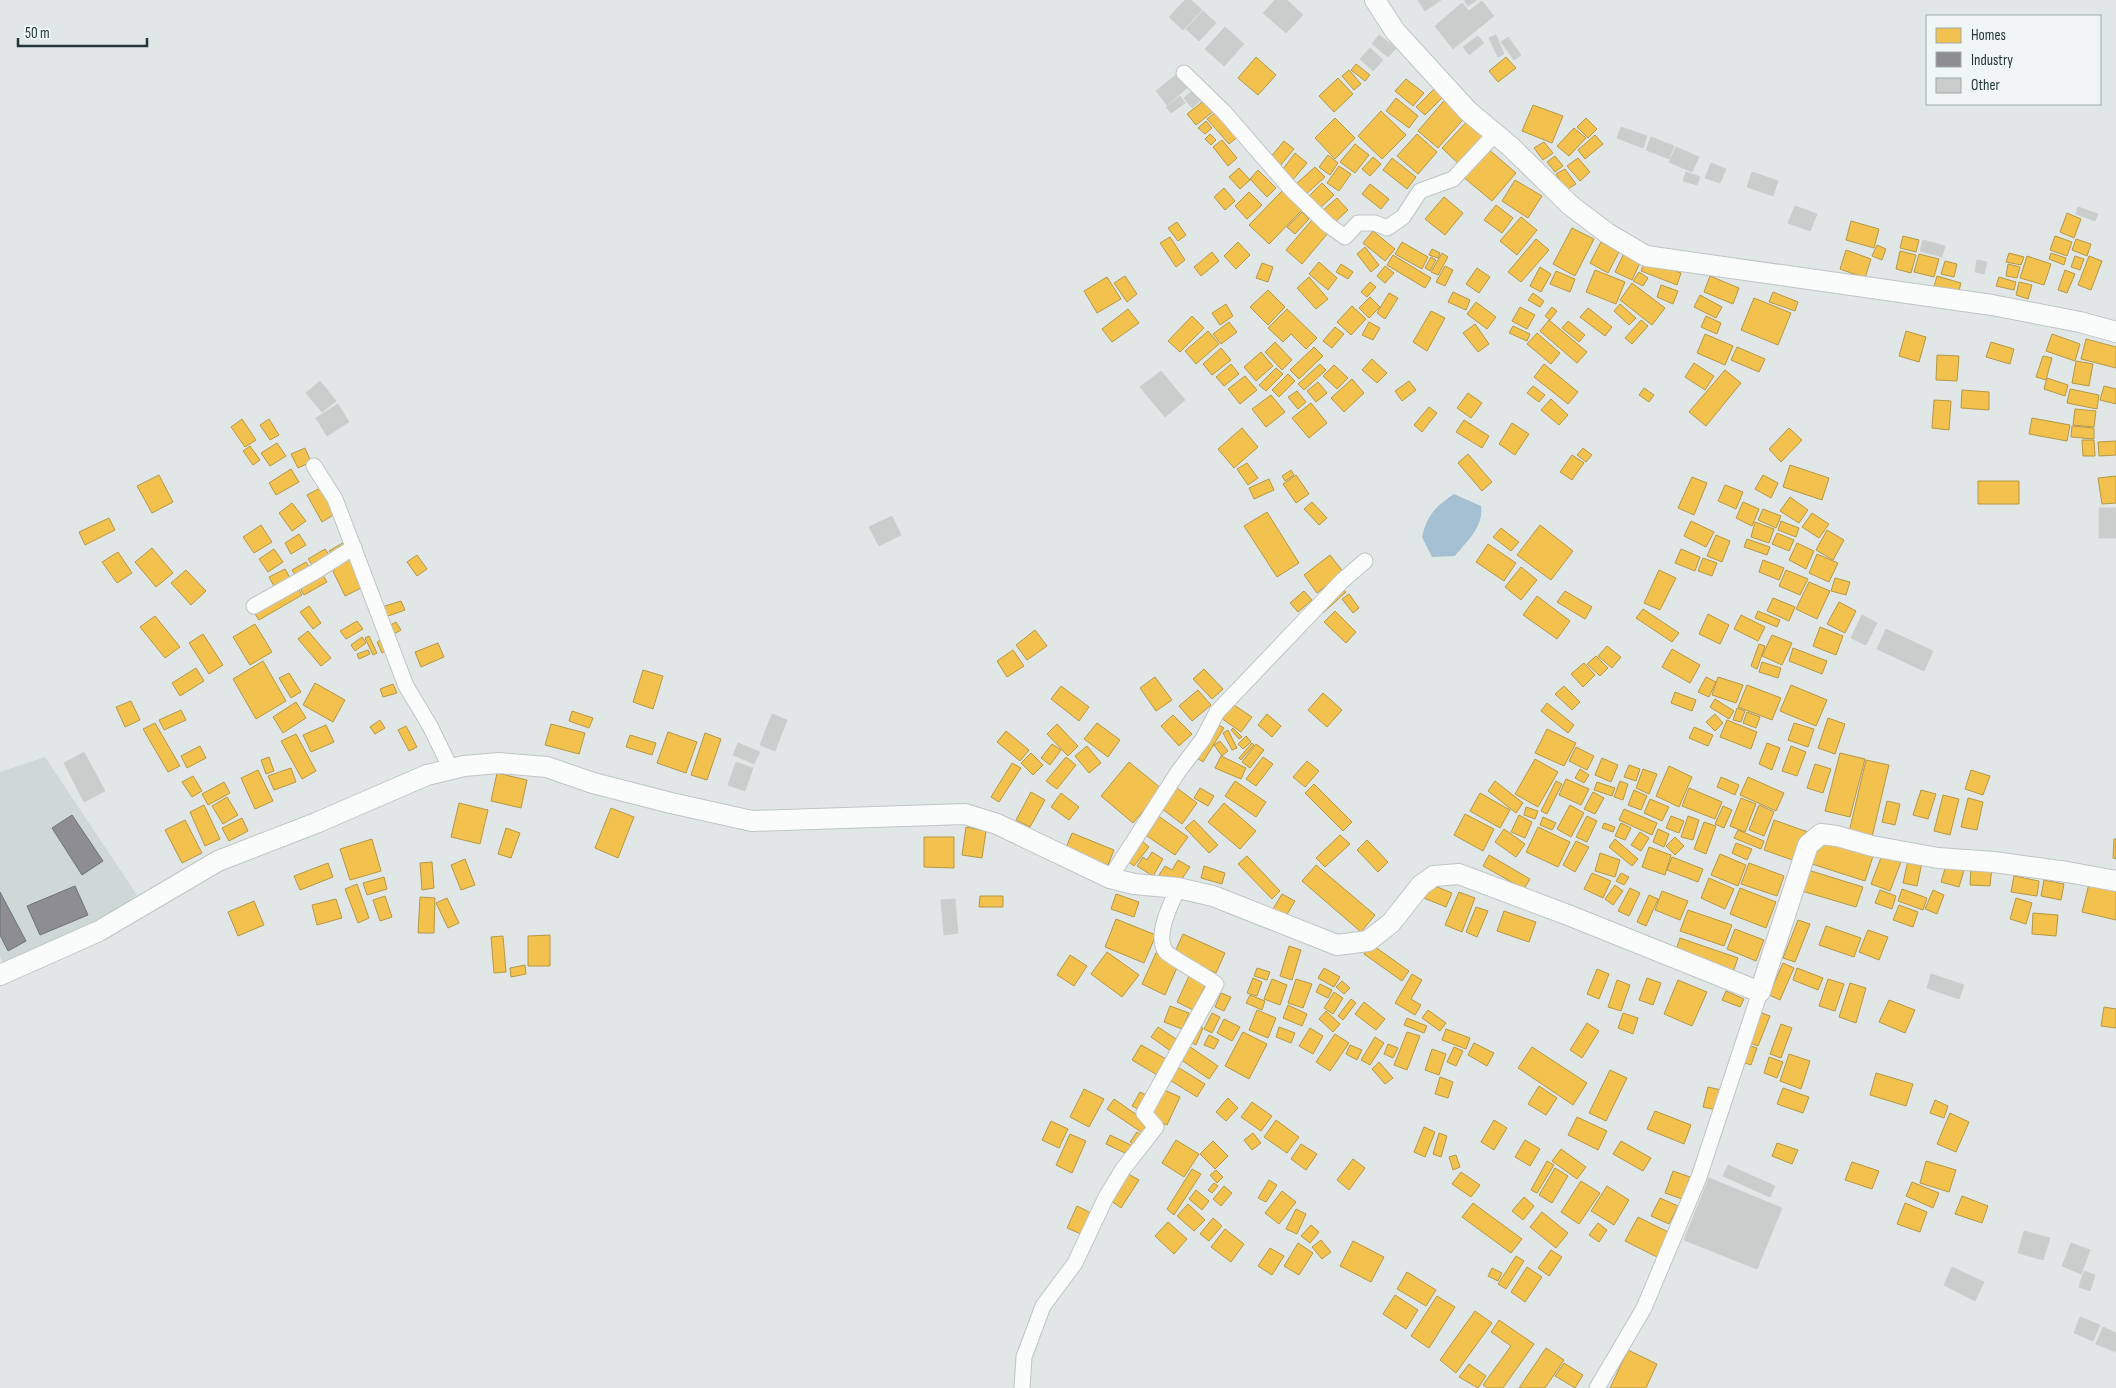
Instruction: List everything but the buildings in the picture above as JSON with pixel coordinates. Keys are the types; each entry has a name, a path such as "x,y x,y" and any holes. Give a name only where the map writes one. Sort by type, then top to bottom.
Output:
{"street":[{"path":"1380,3 1395,31 1468,111 1570,205 1607,233 1646,256 1992,305 2080,322 2116,332"},
{"path":"1184,73 1224,112 1290,188 1327,224 1345,237 1358,223 1375,223 1387,228 1403,217 1420,191 1453,180 1495,134"},
{"path":"314,466 335,499 406,686 430,726 451,769"},
{"path":"254,606 354,548"},
{"path":"1110,878 1178,772 1203,739 1217,712 1342,581 1364,561"},
{"path":"0,975 99,931 218,861 316,823 427,775 464,766 499,763 546,767 593,783 752,821 965,814 997,824 1110,878 1134,884 1178,888 1213,896 1337,945 1368,941 1391,923 1421,885 1434,876 1459,874 1568,915 1760,992"},
{"path":"1597,1388 1644,1308 1699,1177 1808,845 1821,834 1837,836 1872,846 1938,858 2012,864 2116,881"},
{"path":"1022,1388 1024,1357 1043,1306 1075,1263 1106,1197 1123,1169 1156,1127 1144,1113 1216,984 1166,952 1161,939 1167,914 1178,888"}],"shaded area":[{"path":"45,757 137,895 97,927 3,963 0,957 0,772"}],"water":[{"path":"1454,494 1481,506 1480,521 1474,533 1455,556 1432,557 1422,537 1424,529 1433,512"}]}
